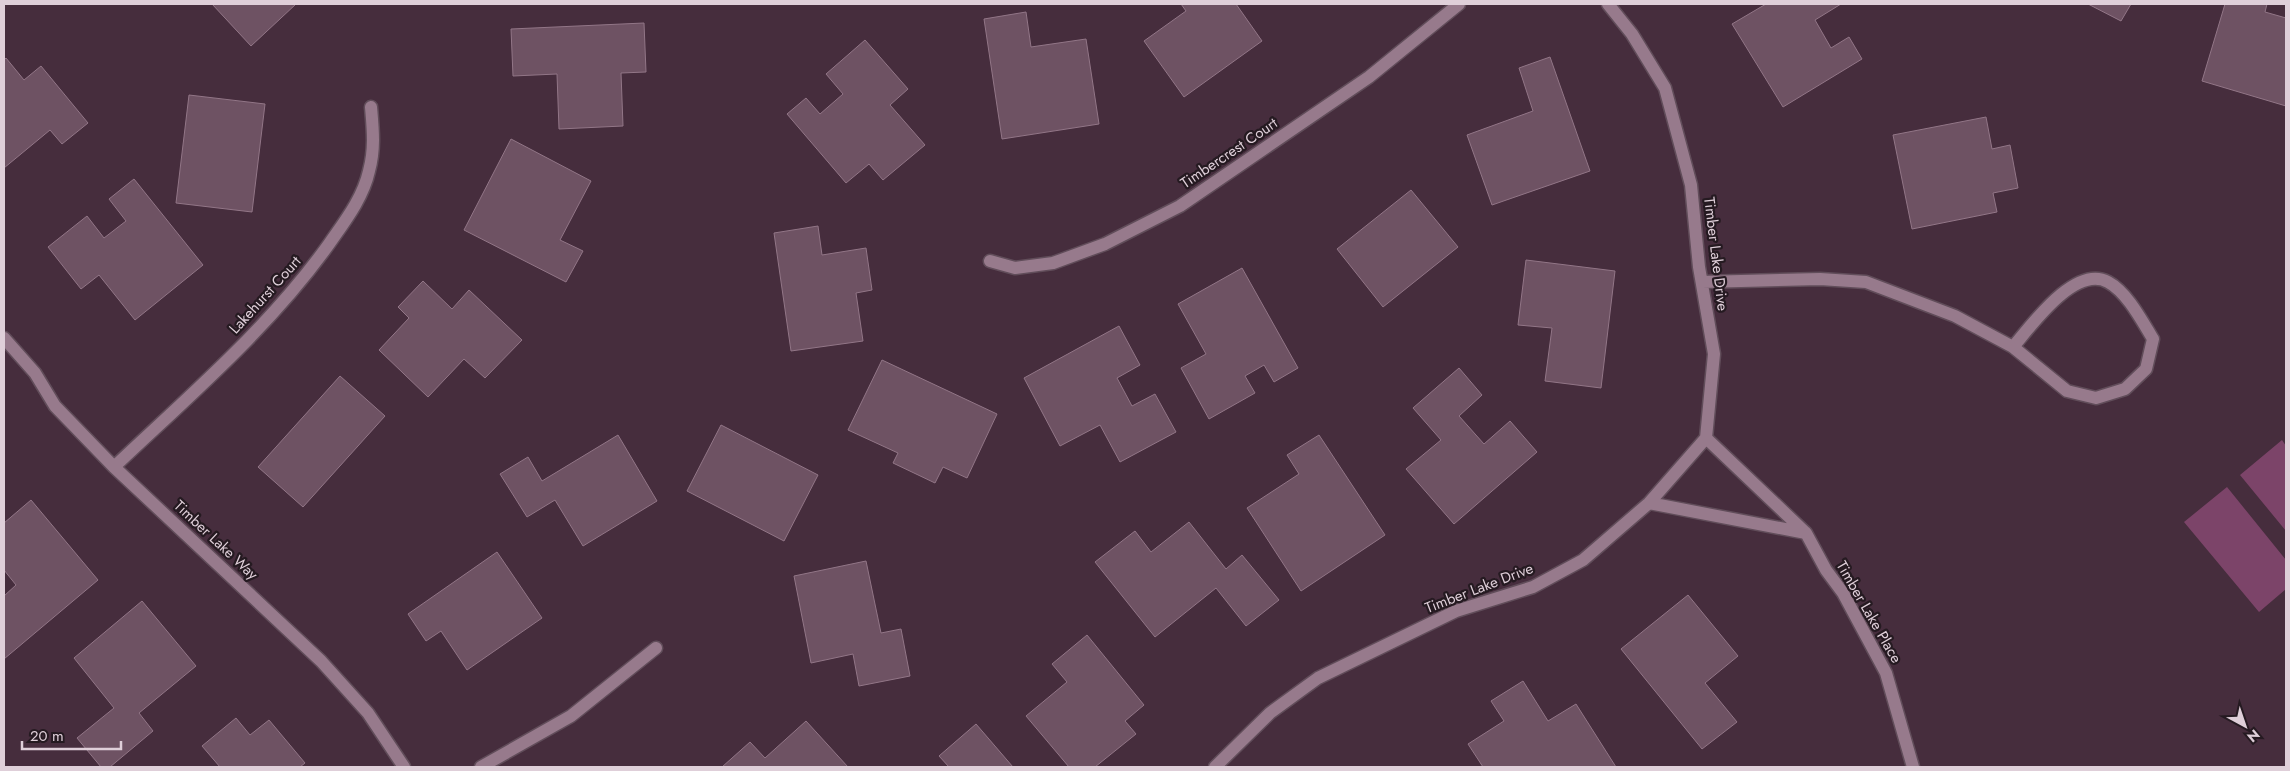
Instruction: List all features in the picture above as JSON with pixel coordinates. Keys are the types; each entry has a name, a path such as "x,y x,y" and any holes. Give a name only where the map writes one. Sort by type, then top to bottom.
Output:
{"street":[{"name":"Timbercrest Court","path":"990,261 1015,268 1053,263 1105,244 1180,206 1369,77 1459,4"},
{"name":"Timber Lake Drive","path":"1215,767 1270,713 1318,678 1456,612 1533,587 1583,560 1649,503 1706,438 1714,354 1702,282 1691,185 1665,88 1632,34 1608,4"},
{"name":"Lakehurst Court","path":"114,467 257,331 310,271 353,210 369,173 375,142 371,107"},
{"path":"1702,282 1820,279 1866,282 1955,316 2013,347 2068,391 2096,398 2125,389 2146,369 2153,339 2131,304 2108,282 2088,279 2055,297 2013,347"},
{"name":"Timber Lake Way","path":"4,338 35,373 56,406 114,467 321,661 368,712 404,767"},
{"name":"Timber Lake Place","path":"1706,438 1806,533 1826,570 1843,593 1886,673 1913,767"},
{"path":"1649,503 1806,533"},
{"path":"481,767 571,716 656,648"}],"shaded area":[{"path":"2282,440 2286,446 2286,531 2240,475"},
{"path":"2227,487 2286,560 2286,589 2259,612 2184,522"}],"building":[{"path":"212,4 296,4 251,46"},
{"path":"1181,4 1236,4 1262,41 1184,97 1144,41 1186,11"},
{"path":"1766,4 1841,4 1815,20 1831,48 1849,37 1862,59 1783,107 1732,24"},
{"path":"2088,4 2131,4 2121,21"},
{"path":"2225,4 2267,4 2265,12 2286,18 2286,106 2202,81"},
{"path":"1026,12 1031,47 1086,39 1099,124 1002,139 984,19"},
{"path":"644,23 646,72 621,73 623,126 559,129 557,74 513,76 511,29"},
{"path":"865,40 908,89 890,105 925,145 883,180 869,164 846,183 787,114 806,98 820,114 843,94 826,74"},
{"path":"1550,57 1590,171 1492,205 1467,135 1533,111 1519,68"},
{"path":"6,58 24,80 41,66 88,123 62,144 50,130 4,168 4,60"},
{"path":"189,95 265,104 252,212 176,203"},
{"path":"1986,117 1992,149 2010,145 2018,188 1993,193 1997,212 1912,229 1893,135"},
{"path":"511,139 591,181 560,240 583,251 566,282 464,230"},
{"path":"134,179 203,265 135,320 99,275 81,289 48,247 87,216 104,238 126,221 109,199"},
{"path":"1411,190 1458,247 1383,307 1337,249"},
{"path":"818,226 822,255 866,248 872,290 856,293 863,341 791,351 774,233"},
{"path":"1526,260 1615,271 1601,388 1545,381 1552,328 1518,325"},
{"path":"1242,268 1298,368 1274,382 1264,365 1245,376 1255,393 1209,419 1181,368 1206,354 1178,304"},
{"path":"423,281 452,309 469,290 522,340 485,378 464,359 428,397 379,350 409,318 398,307"},
{"path":"1119,326 1140,365 1117,378 1132,406 1155,394 1176,432 1120,462 1100,425 1060,446 1024,378"},
{"path":"882,360 997,414 967,478 943,467 935,483 893,463 898,453 848,430"},
{"path":"1459,368 1482,395 1459,416 1484,444 1510,421 1537,452 1454,524 1406,469 1441,440 1413,408"},
{"path":"340,376 385,416 303,507 258,467"},
{"path":"721,425 818,475 784,541 687,491"},
{"path":"618,435 657,501 583,546 555,500 527,517 500,474 528,457 542,481"},
{"path":"1319,435 1385,535 1301,591 1247,508 1299,474 1287,455"},
{"path":"31,500 98,580 4,659 4,596 16,585 4,570 4,523"},
{"path":"1189,522 1226,569 1242,555 1279,600 1246,626 1216,588 1155,637 1095,562 1135,531 1151,552"},
{"path":"497,552 542,618 467,670 441,631 426,641 408,614"},
{"path":"866,561 881,633 901,629 910,676 859,686 853,654 811,663 794,576"},
{"path":"1688,595 1738,656 1705,683 1737,722 1702,749 1621,649"},
{"path":"142,601 196,666 139,713 153,731 110,767 101,767 77,738 114,708 74,658"},
{"path":"1087,635 1144,705 1125,721 1136,734 1095,767 1069,767 1026,716 1067,682 1052,664"},
{"path":"1523,681 1548,721 1576,704 1616,767 1483,767 1468,744 1504,721 1491,701"},
{"path":"236,718 250,735 269,720 305,763 300,767 220,767 202,746"},
{"path":"806,721 848,767 722,767 750,742 765,758"},
{"path":"976,724 1013,767 949,767 939,756"}]}
